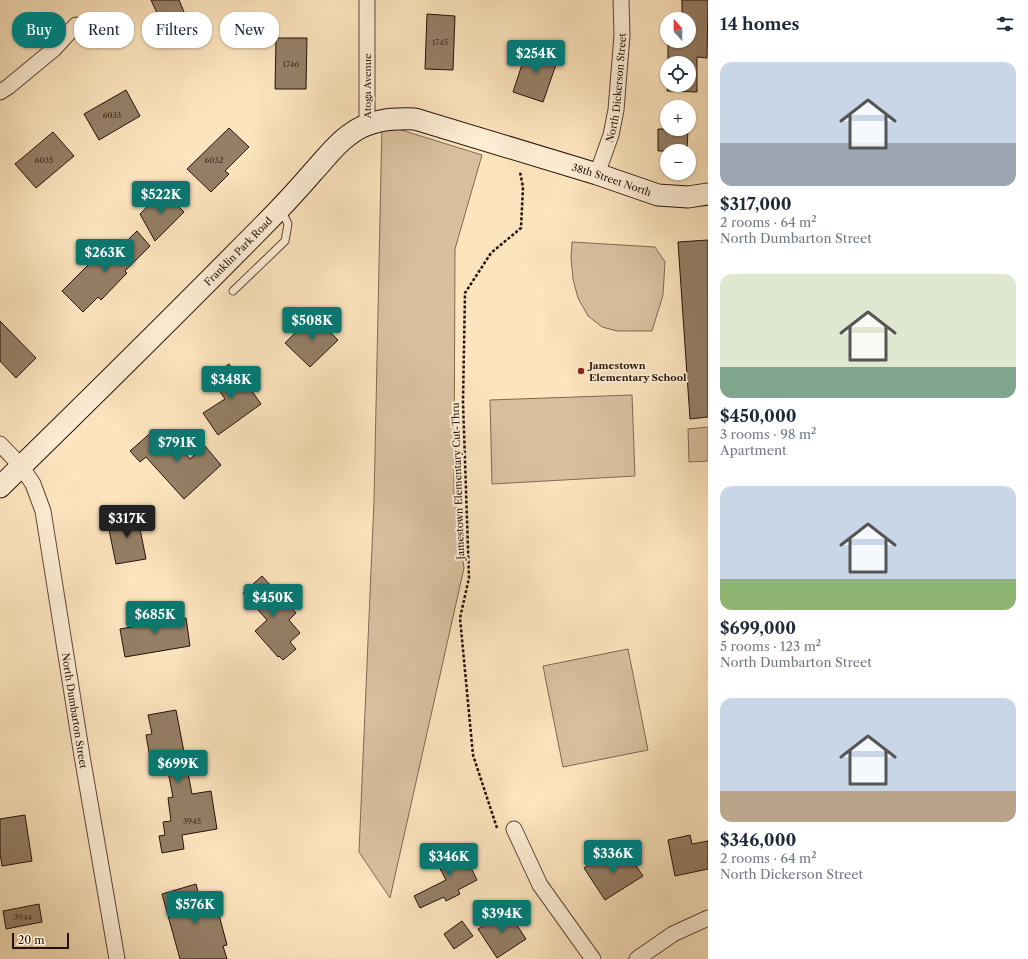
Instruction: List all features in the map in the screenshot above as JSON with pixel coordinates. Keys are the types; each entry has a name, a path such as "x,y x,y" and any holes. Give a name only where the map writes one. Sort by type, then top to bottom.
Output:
{"street":[{"name":"Atoga Avenue","path":"367,0 367,125"},
{"name":"North Dickerson Street","path":"597,174 611,135 616,110 622,35 621,0"},
{"path":"0,92 54,49 74,27"},
{"name":"Franklin Park Road","path":"0,487 80,409 280,208 320,165 333,148 350,134 367,125 394,118 415,119 516,150"},
{"name":"38th Street North","path":"516,150 597,174 658,195 688,197 708,194"},
{"name":"North Dumbarton Street","path":"0,444 21,466 33,484 43,511 117,959"},
{"path":"514,829 540,885 593,959"},
{"path":"637,959 673,934 708,918"}],"lane":[{"path":"233,291 285,242 288,224 280,208"}],"path":[{"name":"Jamestown Elementary Cut-Thru","path":"497,828 472,756 460,618 469,578 463,402 465,293 491,253 521,228 523,187 516,150"}],"shaded area":[{"path":"382,124 482,155 455,249 454,493 464,568 390,898 359,852 374,501"},
{"path":"572,242 655,247 665,262 663,295 652,331 617,331 602,327 588,316 578,298 573,279 571,258"},
{"path":"632,395 635,476 492,484 490,400"},
{"path":"708,427 708,461 689,462 688,429"},
{"path":"628,649 648,750 563,767 543,666"}],"building":[{"path":"151,0 179,0 184,12 156,12"},
{"path":"682,0 708,0 707,58 697,57 697,92 696,56 668,56 668,48 696,48 696,12 682,12"},
{"path":"427,14 455,16 453,70 425,69"},
{"path":"279,38 307,38 306,89 275,89 276,48 279,48"},
{"path":"528,46 559,56 543,102 513,92"},
{"path":"126,90 140,116 99,140 84,114"},
{"path":"229,128 249,147 225,171 229,174 211,192 187,169"},
{"path":"658,129 660,129 660,136 688,136 687,144 660,144 660,151 658,151"},
{"path":"53,132 74,156 36,188 15,164"},
{"path":"163,191 184,212 155,241 140,214"},
{"path":"137,231 150,246 125,271 127,273 101,300 98,297 83,312 62,291 96,257 103,264"},
{"name":"Jamestown Elementary School","path":"708,240 708,417 690,419 678,242"},
{"path":"313,315 338,340 310,367 285,343"},
{"path":"0,321 36,358 16,378 0,361"},
{"path":"229,364 239,379 242,377 261,404 218,435 203,413 225,399 210,377"},
{"path":"154,430 169,446 174,441 190,459 205,446 221,465 184,499 146,457 140,462 130,451"},
{"path":"137,514 146,559 116,564 107,520"},
{"path":"262,576 296,613 289,620 300,633 290,642 296,649 283,660 279,656 278,657 255,631 267,620 243,593"},
{"path":"165,609 167,621 186,618 190,646 125,657 120,629 148,624 146,612"},
{"path":"176,710 192,794 211,791 217,829 182,835 184,849 162,853 159,836 165,835 163,822 171,821 168,798 173,797 166,761 151,764 146,735 152,734 148,715"},
{"path":"25,815 32,861 2,866 0,853 0,819"},
{"path":"690,835 692,844 708,841 708,869 675,876 668,840"},
{"path":"460,845 477,880 458,890 460,894 446,901 444,897 420,908 414,896 446,880 434,857"},
{"path":"626,851 643,876 605,900 584,868 608,853 612,859"},
{"path":"196,884 200,900 214,896 227,945 223,946 227,959 180,959 162,894"},
{"path":"39,904 42,922 6,929 3,911"},
{"path":"507,910 526,939 497,958 478,929"},
{"path":"462,921 473,936 454,949 444,934"}],"place":[{"name":"Jamestown Elementary School","path":"581,371"}]}
